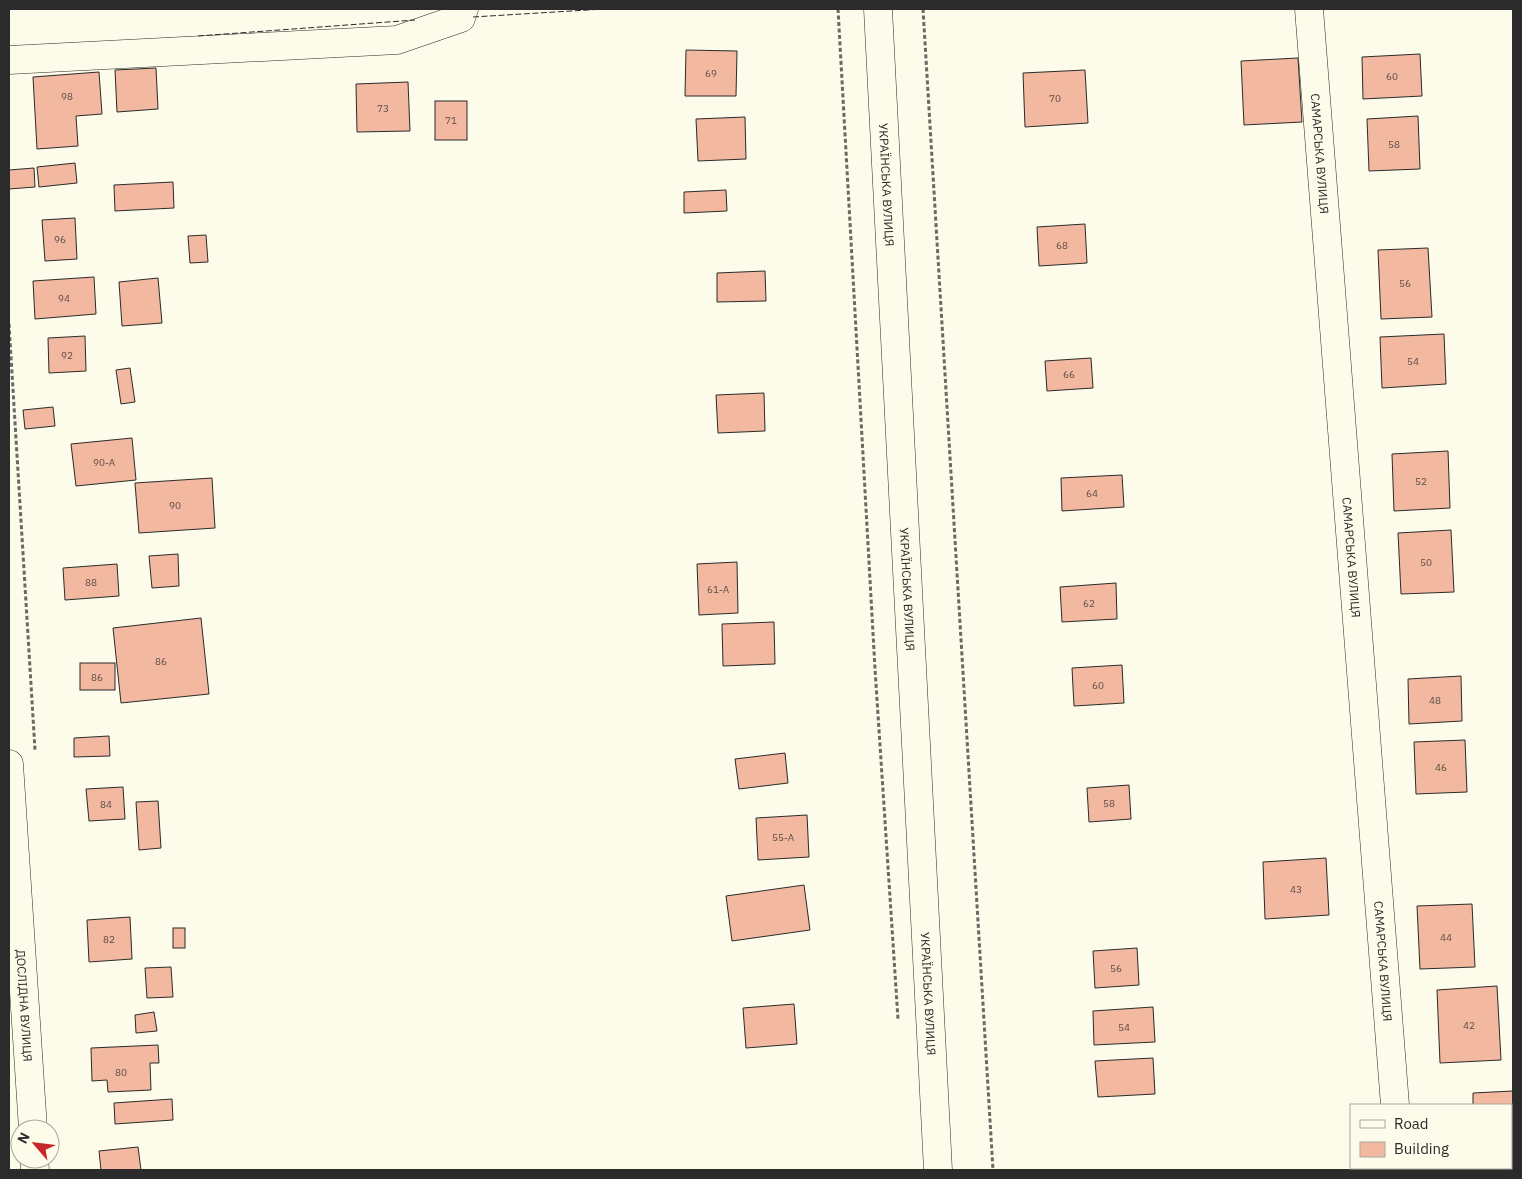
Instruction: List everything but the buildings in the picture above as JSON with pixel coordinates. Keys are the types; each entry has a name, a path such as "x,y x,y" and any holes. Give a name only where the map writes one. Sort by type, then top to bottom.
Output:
{"street":[{"path":"9,60 397,40 461,18 464,9"},
{"name":"УКРАЇНСЬКА ВУЛИЦЯ","path":"878,9 938,1170"},
{"name":"САМАРСЬКА ВУЛИЦЯ","path":"1309,9 1395,1104"},
{"name":"ДОСЛІДНА ВУЛИЦЯ","path":"9,764 31,1119"}],"path":[{"path":"838,9 874,659 898,1023"},
{"path":"924,9 993,1170"}],"fence":[{"path":"473,17 604,9"},
{"path":"198,36 415,20"}]}
